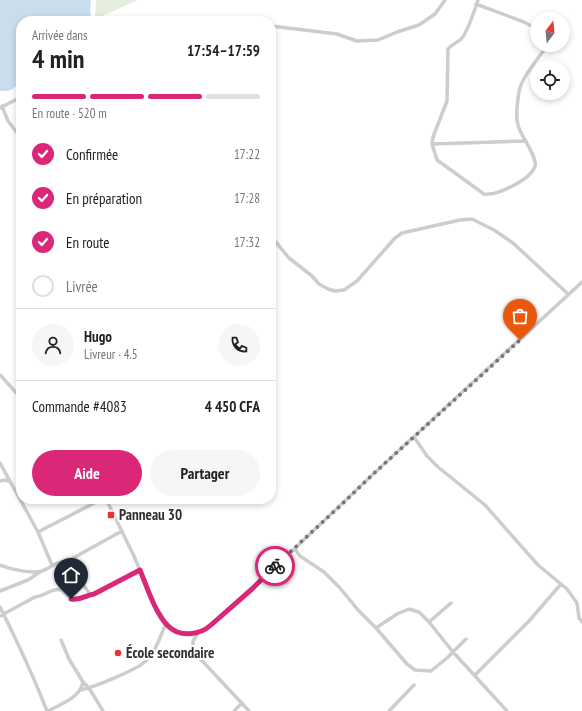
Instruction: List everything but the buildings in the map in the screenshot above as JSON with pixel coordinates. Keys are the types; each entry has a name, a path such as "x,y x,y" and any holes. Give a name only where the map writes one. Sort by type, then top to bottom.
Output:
{"street":[{"path":"276,27 337,34 357,41 378,40 419,25 435,14 445,0"},
{"path":"530,25 477,2 465,34 461,40 450,46 448,49 447,101 433,137 432,144 437,160 486,195 518,184 535,168 536,164 533,155 517,122 519,91 523,81 543,52"},
{"path":"16,100 1,107 8,121 16,131"},
{"path":"432,144 526,141"},
{"path":"276,242 289,258 312,276 319,284 339,292 357,280 395,238 402,233 460,220 472,219 494,230 513,243 568,294"},
{"path":"108,504 156,606 166,623 173,629 183,633 198,632 206,629 295,549 370,477 582,282"},
{"path":"0,375 16,393"},
{"path":"414,437 427,456 438,467 491,511 538,565 567,589 577,603 579,618 582,622"},
{"path":"0,463 16,491"},
{"path":"0,481 6,480 10,482"},
{"path":"23,504 38,532 52,565"},
{"path":"38,532 92,504"},
{"path":"0,591 28,580 58,562 66,562 122,531"},
{"path":"295,549 300,556 324,572 340,588 407,664 415,670 431,671 466,639"},
{"path":"66,562 90,594"},
{"path":"0,565 15,570 41,571"},
{"path":"2,615 35,597 41,596 55,589 62,590 67,596 75,600 90,594 94,594 140,570"},
{"path":"475,676 529,621 560,584"},
{"path":"429,622 451,603"},
{"path":"0,607 2,615 6,617 47,711 74,697 81,690 89,688 144,664 155,650 166,623"},
{"path":"376,628 409,609 424,615 453,652 507,711"},
{"path":"198,632 194,642 193,651 249,711"},
{"path":"61,640 69,659 103,711"},
{"path":"81,690 83,682"},
{"path":"389,711 414,686"},
{"path":"234,711 242,703"}],"green space":[{"path":"96,0 138,0 102,16 95,16"}],"water":[{"path":"0,0 91,0 91,16 16,16 16,86 8,91 0,91"}],"way so far":[{"path":"275,566 520,340"}],"place":[{"name":"Panneau 30","path":"111,515"},
{"name":"École secondaire","path":"118,653"}],"route":[{"path":"71,599 78,600 90,594 94,594 140,570 156,606 165,621 173,629 188,634 200,632 206,629 252,589 275,566"}]}
